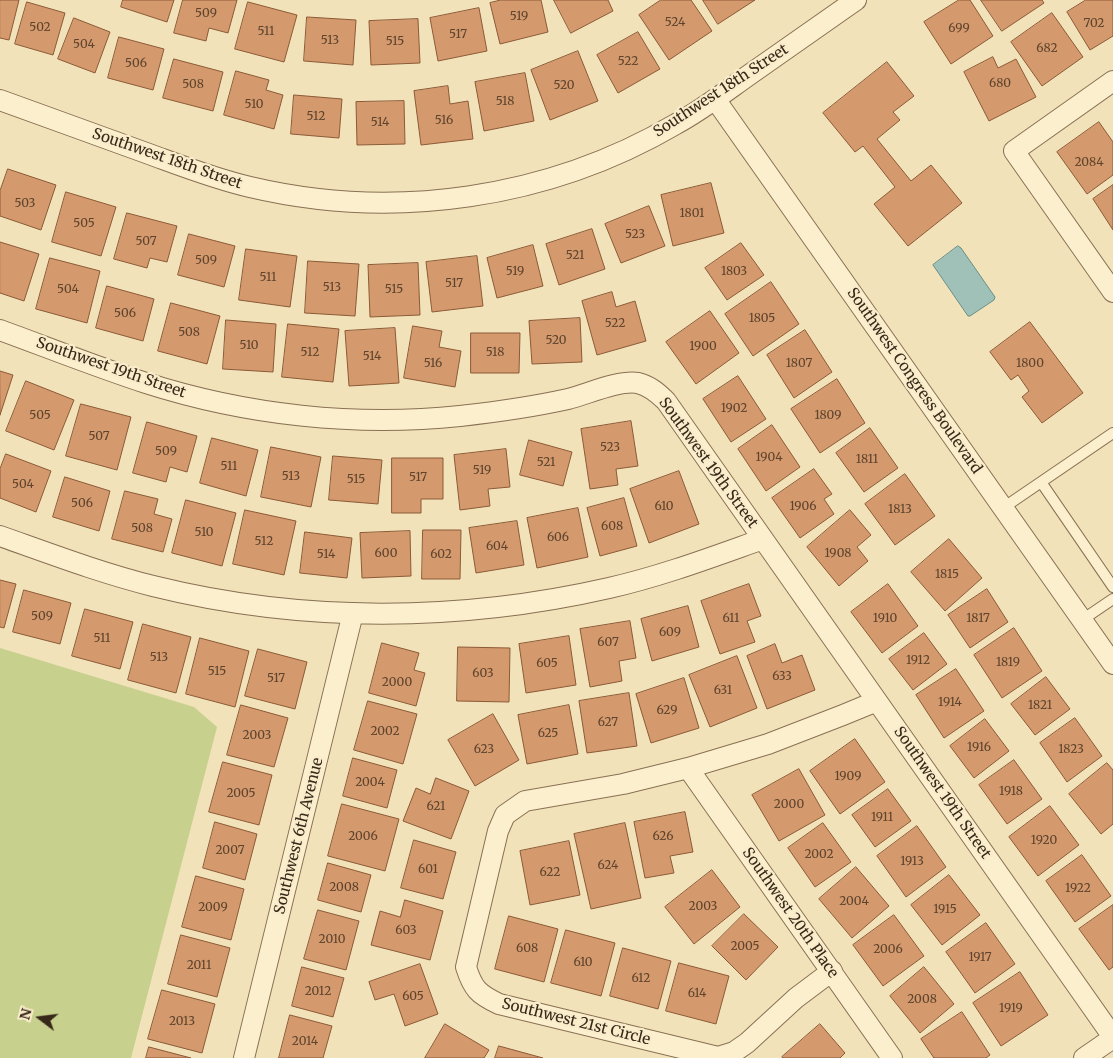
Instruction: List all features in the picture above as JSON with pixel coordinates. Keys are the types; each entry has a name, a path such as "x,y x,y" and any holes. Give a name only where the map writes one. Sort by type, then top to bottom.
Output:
{"street":[{"name":"Southwest 18th Street","path":"0,100 209,176 250,187 312,199 375,203 438,201 480,196 561,176 620,153 676,124 715,99 856,0"},
{"path":"1113,81 1014,151 1113,292"},
{"name":"Southwest Congress Boulevard","path":"715,99 1113,664"},
{"name":"Southwest 19th Street","path":"0,330 147,383 210,400 308,416 373,420 439,418 505,411 569,398 620,384 637,383 654,390 666,401 1113,1037"},
{"path":"0,536 84,567 155,587 236,602 354,614 428,613 538,602 610,588 672,571 763,539"},
{"name":"Southwest 6th Avenue","path":"244,1058 354,614"},
{"name":"Southwest 21st Circle","path":"832,971 796,998 747,1043 734,1052 718,1057 498,1004 483,996 471,984 466,967 498,831 505,816 525,801 623,784 688,768 768,744 877,701"},
{"name":"Southwest 20th Place","path":"688,768 892,1058"},
{"path":"1084,1058 1113,1037"}],"lane":[{"path":"1003,508 1113,433"},
{"path":"1041,482 1113,587"},
{"path":"1082,620 1113,599"}],"green space":[{"path":"0,648 194,707 217,727 131,1058 0,1058"}],"water":[{"path":"958,246 995,297 994,300 970,316 968,316 933,265"}],"building":[{"path":"0,0 19,0 9,40 0,38"},
{"path":"123,0 174,0 167,22 121,7"},
{"path":"183,0 237,0 228,33 209,28 206,41 174,33"},
{"path":"501,0 541,0 548,32 500,44 490,3"},
{"path":"554,0 608,0 613,11 571,33"},
{"path":"661,0 691,0 712,31 669,60 639,15"},
{"path":"703,0 755,0 718,24"},
{"path":"959,0 970,0 993,36 951,64 924,22"},
{"path":"981,0 1042,0 1044,3 1002,31"},
{"path":"1086,0 1113,0 1113,36 1090,50 1067,12"},
{"path":"27,2 65,13 53,55 15,44"},
{"path":"248,2 297,15 284,62 235,49"},
{"path":"479,8 487,51 438,61 430,18"},
{"path":"1052,13 1083,57 1042,86 1011,42"},
{"path":"307,17 356,20 353,65 304,61"},
{"path":"74,18 110,32 95,73 58,59"},
{"path":"418,19 420,63 371,65 369,21"},
{"path":"638,32 660,69 618,93 597,55"},
{"path":"119,37 164,49 153,90 108,78"},
{"path":"578,51 598,101 550,120 531,70"},
{"path":"993,57 998,68 1016,59 1036,97 989,121 964,72"},
{"path":"174,59 223,72 213,111 163,98"},
{"path":"887,62 914,96 893,112 900,120 877,139 911,181 931,165 962,203 908,246 874,204 895,187 863,146 855,152 823,113"},
{"path":"236,71 269,80 266,90 283,95 274,129 224,115"},
{"path":"525,73 534,121 484,131 475,82"},
{"path":"448,86 450,104 468,101 473,139 421,145 414,91"},
{"path":"294,95 342,99 339,138 291,134"},
{"path":"404,101 405,144 357,145 356,102"},
{"path":"1099,122 1113,142 1113,175 1087,194 1057,152"},
{"path":"8,169 56,185 41,230 0,216 0,191"},
{"path":"711,183 724,233 673,246 661,195"},
{"path":"1113,185 1113,230 1093,199"},
{"path":"66,192 116,207 101,256 52,242"},
{"path":"649,206 665,246 621,263 605,224"},
{"path":"127,213 177,226 167,262 150,258 147,268 114,259"},
{"path":"592,229 605,269 559,285 546,244"},
{"path":"189,234 235,246 224,287 178,275"},
{"path":"0,242 39,254 24,301 0,293"},
{"path":"741,243 764,275 727,300 705,268"},
{"path":"533,245 543,286 497,298 487,258"},
{"path":"246,249 297,256 290,307 239,300"},
{"path":"477,256 483,306 432,312 426,262"},
{"path":"50,258 100,271 87,323 36,309"},
{"path":"308,261 359,264 355,316 305,313"},
{"path":"418,263 420,315 370,317 368,265"},
{"path":"771,282 799,324 753,356 725,314"},
{"path":"107,286 154,299 143,341 96,328"},
{"path":"612,292 616,307 635,301 646,341 597,355 582,301"},
{"path":"171,303 220,316 207,364 158,351"},
{"path":"710,311 739,353 696,384 666,342"},
{"path":"580,318 582,362 532,364 529,321"},
{"path":"226,320 276,324 273,372 223,369"},
{"path":"1030,322 1083,393 1042,423 1022,397 1029,391 1018,375 1011,380 990,352"},
{"path":"288,324 339,329 333,382 282,377"},
{"path":"413,326 442,331 439,347 461,351 455,387 404,378"},
{"path":"395,328 399,383 349,386 345,331"},
{"path":"805,330 832,372 794,398 767,355"},
{"path":"471,333 520,333 519,373 471,373"},
{"path":"0,371 13,375 0,415"},
{"path":"738,376 766,419 731,442 703,399"},
{"path":"837,379 865,423 820,453 791,409"},
{"path":"26,381 74,400 54,450 6,431"},
{"path":"81,404 131,417 117,470 66,456"},
{"path":"631,421 638,466 616,469 618,485 590,489 581,429"},
{"path":"147,422 197,436 187,472 170,467 166,482 133,473"},
{"path":"772,425 800,467 766,491 738,449"},
{"path":"870,428 898,468 864,492 836,453"},
{"path":"212,438 258,450 246,496 200,483"},
{"path":"529,440 572,452 563,486 520,475"},
{"path":"271,447 321,457 311,507 261,497"},
{"path":"506,449 510,487 488,489 490,506 460,510 454,455"},
{"path":"6,454 51,471 36,512 0,498 0,469"},
{"path":"333,456 382,460 378,504 329,500"},
{"path":"392,458 443,458 443,499 421,499 421,513 392,513"},
{"path":"814,469 832,494 824,499 834,514 800,538 772,498"},
{"path":"679,471 699,524 649,543 630,489"},
{"path":"905,474 935,516 895,545 865,504"},
{"path":"65,477 110,491 99,531 53,517"},
{"path":"125,491 158,499 154,514 172,519 163,552 112,539"},
{"path":"624,498 637,546 600,556 587,508"},
{"path":"186,500 236,513 222,566 172,553"},
{"path":"578,508 588,557 537,568 527,518"},
{"path":"245,510 296,521 284,575 233,564"},
{"path":"850,510 871,535 857,547 868,561 839,586 807,547"},
{"path":"517,521 524,565 476,573 469,528"},
{"path":"423,530 461,530 460,579 422,579"},
{"path":"410,531 411,576 362,578 360,533"},
{"path":"305,532 352,538 347,578 300,573"},
{"path":"949,539 982,578 945,611 911,572"},
{"path":"0,580 16,584 4,628 0,627"},
{"path":"749,584 761,616 747,621 755,642 720,654 701,601"},
{"path":"888,584 918,626 882,653 851,612"},
{"path":"987,589 1008,622 970,648 948,615"},
{"path":"24,590 71,603 60,644 13,632"},
{"path":"688,606 699,647 652,661 641,619"},
{"path":"85,609 133,622 120,669 72,656"},
{"path":"630,621 636,658 619,661 622,681 590,687 580,629"},
{"path":"143,624 191,637 176,693 128,680"},
{"path":"1014,628 1042,671 1002,698 974,655"},
{"path":"924,633 947,664 913,690 889,659"},
{"path":"569,636 576,685 526,693 519,644"},
{"path":"200,638 249,651 235,707 186,694"},
{"path":"382,643 419,653 414,670 425,673 416,706 369,693"},
{"path":"775,644 782,663 802,655 815,690 767,709 747,656"},
{"path":"458,647 510,648 509,702 457,701"},
{"path":"258,649 307,662 295,709 245,696"},
{"path":"737,656 757,708 710,727 689,675"},
{"path":"956,669 984,711 944,738 916,695"},
{"path":"1046,677 1070,709 1035,735 1011,704"},
{"path":"684,678 699,728 651,743 636,694"},
{"path":"629,693 637,746 587,753 579,701"},
{"path":"368,701 417,714 403,764 354,750"},
{"path":"241,705 288,718 274,767 227,755"},
{"path":"569,705 578,754 527,764 518,715"},
{"path":"493,714 519,760 475,786 448,740"},
{"path":"1075,718 1102,756 1067,782 1040,743"},
{"path":"985,719 1009,751 974,778 950,746"},
{"path":"855,739 885,782 840,814 810,771"},
{"path":"353,758 397,770 387,808 343,796"},
{"path":"1014,760 1042,799 1007,824 979,785"},
{"path":"223,762 272,775 259,825 209,812"},
{"path":"1107,763 1113,770 1113,824 1101,834 1069,794"},
{"path":"799,769 825,815 779,841 752,795"},
{"path":"436,778 469,791 451,839 403,821 416,788 430,794"},
{"path":"888,789 911,821 875,847 852,815"},
{"path":"342,804 399,819 385,871 328,856"},
{"path":"1050,806 1079,845 1038,876 1009,837"},
{"path":"685,812 693,852 670,856 674,873 645,878 634,822"},
{"path":"215,822 257,834 245,880 203,868"},
{"path":"625,823 641,898 591,909 574,834"},
{"path":"823,823 851,862 815,887 788,848"},
{"path":"917,826 946,867 906,897 877,856"},
{"path":"414,840 456,852 443,899 401,888"},
{"path":"569,841 580,895 530,905 520,851"},
{"path":"1082,855 1111,896 1075,922 1046,881"},
{"path":"328,863 371,875 361,912 318,900"},
{"path":"856,867 889,906 852,938 819,899"},
{"path":"712,870 740,907 694,944 665,907"},
{"path":"949,875 980,915 942,945 911,905"},
{"path":"196,876 244,889 231,940 182,927"},
{"path":"405,900 443,911 430,960 371,945 380,911 400,917"},
{"path":"1113,905 1113,967 1109,970 1079,929"},
{"path":"318,910 359,921 346,970 304,959"},
{"path":"744,914 778,947 746,980 712,946"},
{"path":"894,915 924,956 883,986 853,945"},
{"path":"509,916 558,929 544,982 495,969"},
{"path":"986,923 1015,964 975,993 946,952"},
{"path":"566,930 615,943 601,996 551,983"},
{"path":"181,935 230,948 217,997 168,984"},
{"path":"623,948 671,961 658,1009 610,996"},
{"path":"679,963 729,976 716,1024 666,1011"},
{"path":"420,964 438,1014 405,1026 394,994 375,1000 369,982"},
{"path":"302,967 344,978 333,1017 292,1006"},
{"path":"924,967 954,1004 920,1033 890,996"},
{"path":"1020,972 1048,1015 1001,1046 973,1003"},
{"path":"162,990 215,1004 202,1053 148,1039"},
{"path":"962,1012 990,1055 986,1058 934,1058 921,1039"},
{"path":"290,1015 332,1026 323,1058 279,1058"},
{"path":"445,1024 489,1050 484,1058 425,1058"},
{"path":"820,1024 845,1053 840,1058 782,1057"},
{"path":"499,1046 543,1058 495,1058"},
{"path":"149,1047 191,1058 146,1058"}]}
